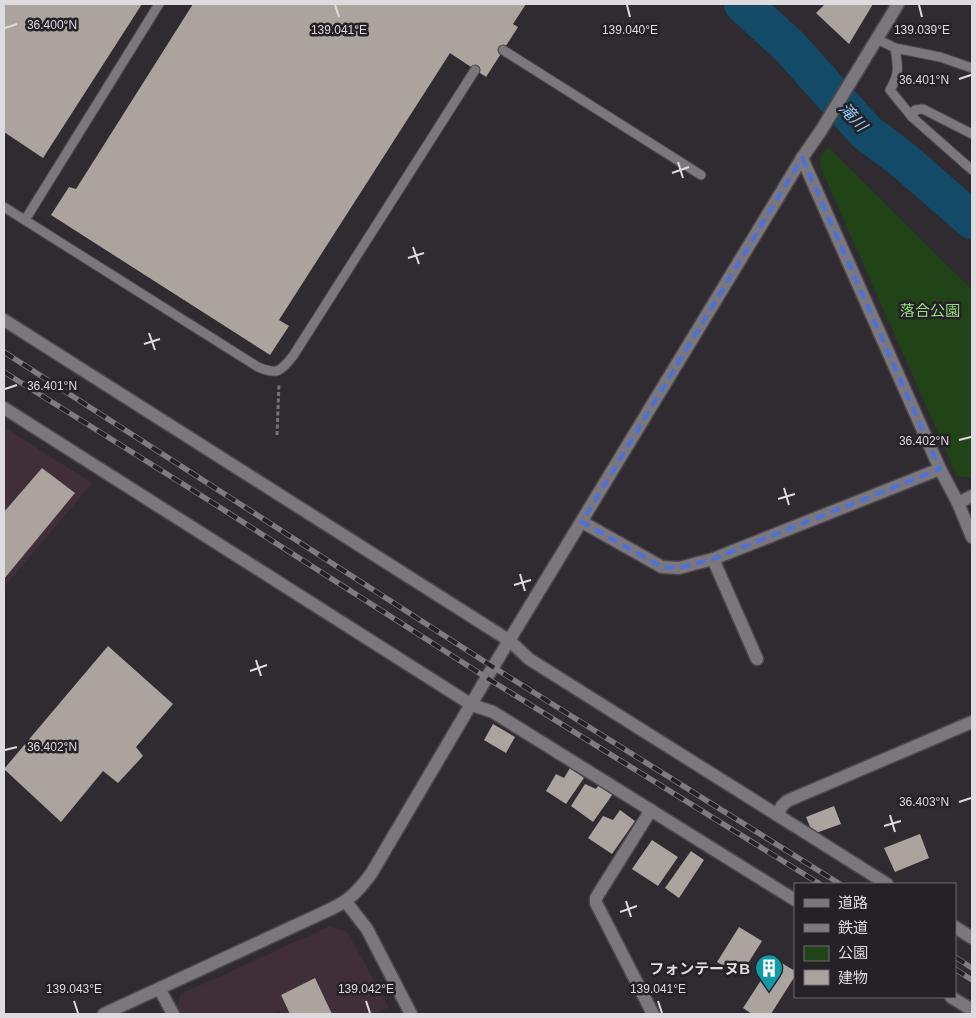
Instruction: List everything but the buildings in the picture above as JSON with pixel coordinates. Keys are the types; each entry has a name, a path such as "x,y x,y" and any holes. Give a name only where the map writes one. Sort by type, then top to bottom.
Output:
{"street":[{"path":"104,1014 160,990 346,902 358,892 371,874 493,667 802,158 822,129 898,4"},
{"path":"802,158 972,537"},
{"path":"4,320 510,641 529,659 885,883"},
{"path":"4,408 472,705 493,712 794,899"},
{"path":"582,522 662,567 679,568 713,559 940,469"},
{"path":"958,503 972,496"},
{"path":"713,559 757,659"},
{"path":"777,815 782,806 787,802 972,722"},
{"path":"651,810 596,898 596,903 653,1014"},
{"path":"346,902 366,929 411,1014"},
{"path":"956,928 972,938"},
{"path":"160,990 173,1014"},
{"path":"953,998 972,1010"}],"lane":[{"path":"25,220 159,4"},
{"path":"877,39 895,48 940,57 972,68"},
{"path":"895,48 898,68 897,78 890,90 912,116 972,170"},
{"path":"503,50 701,175"},
{"path":"4,207 258,367 269,372 275,372 282,369 293,356 475,70"},
{"path":"912,116 915,110 923,109 972,134"}],"path":[{"path":"275,372 280,388 277,435"}],"highlighted area":[{"path":"802,158 940,469 713,559 679,568 662,567 582,522"}],"shaded area":[{"path":"4,427 92,483 4,587"},
{"path":"330,926 347,932 389,1007 375,1014 281,1014 279,1010 271,1014 179,1014 176,1008 181,994"}],"green space":[{"name":"落合公園","path":"828,147 972,290 972,478 957,476 821,168 820,158"}],"waterway":[{"name":"滝川","path":"743,4 790,47 866,132 902,159 972,220"}],"railway":[{"path":"4,352 493,667 838,883"},
{"path":"4,372 487,678 818,883"},
{"path":"956,958 972,968"},
{"path":"956,970 972,980"}],"place":[{"name":"フォンテーヌB","path":"769,992"}]}
